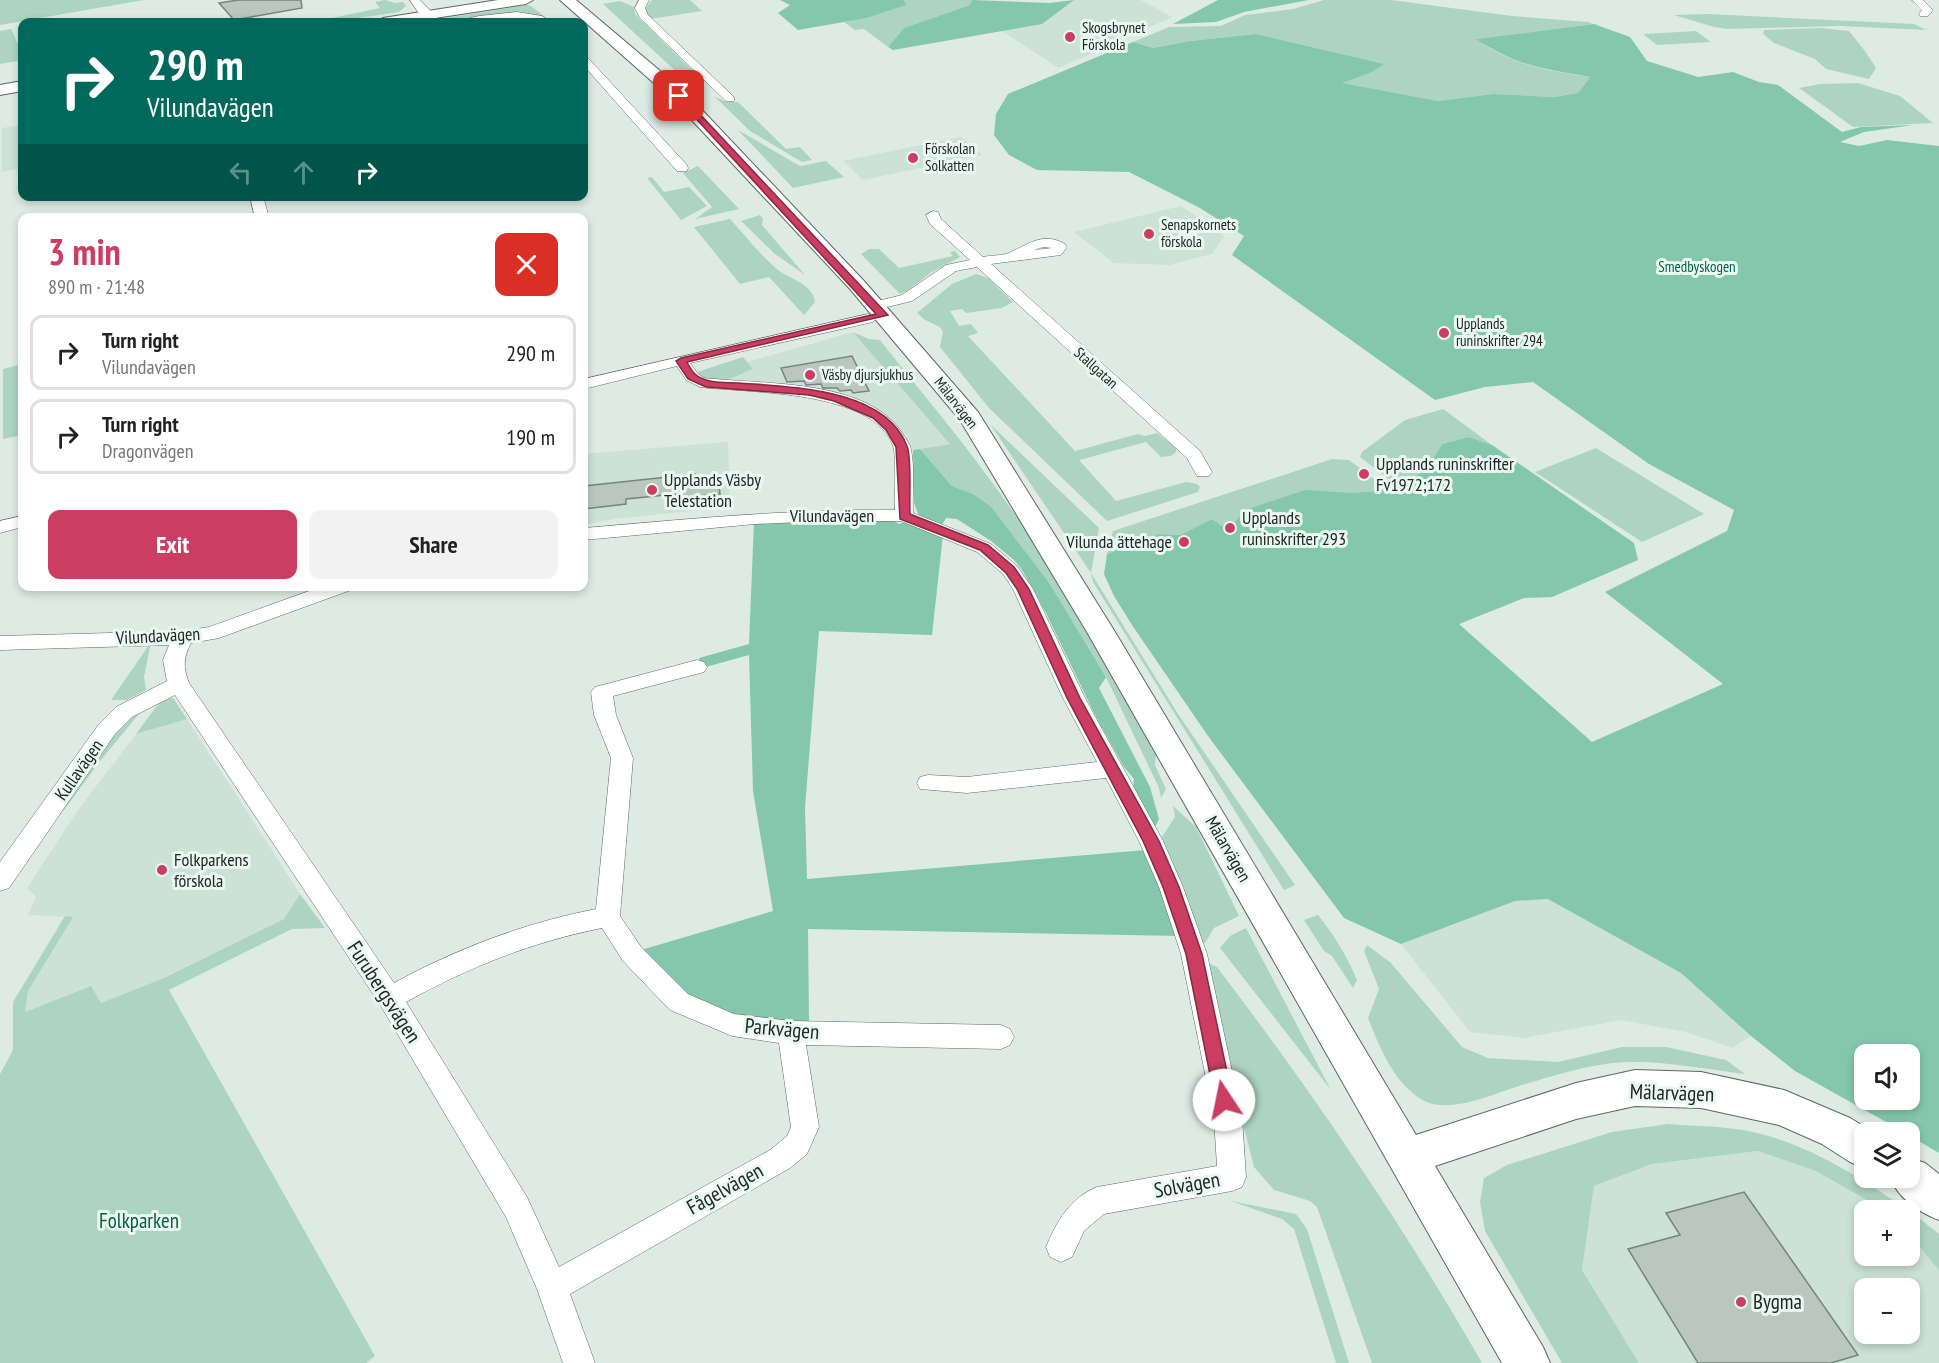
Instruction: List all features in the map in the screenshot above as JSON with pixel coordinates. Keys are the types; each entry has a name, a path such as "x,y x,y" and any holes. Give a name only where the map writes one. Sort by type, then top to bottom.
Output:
{"main road":[{"path":"429,17 499,0"},
{"path":"429,17 526,0"},
{"name":"Mälarvägen","path":"560,2 573,18"},
{"name":"Mälarvägen","path":"560,2 580,18"},
{"name":"Mälarvägen","path":"588,24 679,96 872,313 1047,542 1527,1363"},
{"name":"Mälarvägen","path":"588,32 664,99 872,313"},
{"path":"0,90 18,87"},
{"name":"Mälarvägen","path":"1407,1157 1576,1101 1635,1088 1701,1090 1784,1108 1836,1131 1854,1143"},
{"path":"1920,1185 1939,1200"}],"street":[{"path":"416,0 429,17"},
{"path":"644,0 640,8 644,16 730,99"},
{"path":"1917,0 1928,10 1924,14"},
{"path":"496,18 514,16 537,18"},
{"path":"588,64 682,168"},
{"name":"Stallgatan","path":"933,215 935,221 1194,455 1203,471"},
{"path":"588,383 872,313 914,305 950,277 982,264 1010,257"},
{"path":"681,361 692,377 710,384 809,392 848,402 877,416 891,428 902,447 904,516"},
{"name":"Vilundavägen","path":"588,534 755,518 825,515 904,516"},
{"name":"Solvägen","path":"904,516 984,548 1010,570 1023,589 1044,637 1111,770 1151,841 1171,887 1194,954 1228,1118 1232,1177 1097,1201 1074,1221 1061,1247"},
{"path":"0,527 18,523"},
{"name":"Vilundavägen","path":"0,643 184,638 212,633 330,591"},
{"name":"Furubergsvägen","path":"184,638 175,653 173,669 179,684 390,998 517,1207 552,1287 574,1361"},
{"path":"390,998 446,967 510,943 584,921 608,917 622,758 605,716 602,692 697,667"},
{"name":"Kullavägen","path":"0,881 107,729 124,712 179,684"},
{"path":"928,783 967,785 1111,770"},
{"name":"Parkvägen","path":"608,917 632,954 679,1002 732,1025 791,1032 1001,1037"},
{"name":"Fågelvägen","path":"552,1287 780,1159 797,1145 805,1127 791,1032"}],"shaded area":[{"name":"Skogsbrynet Förskola","path":"1073,0 1141,0 1172,17 1059,68 1000,30 1050,3"},
{"path":"18,126 18,169 2,172 2,128"},
{"name":"Förskolan Solkatten","path":"961,137 982,155 863,180 843,161"},
{"name":"Senapskornets förskola","path":"1181,206 1224,236 1212,254 1169,265 1114,263 1074,232"},
{"path":"853,332 951,444 913,450 900,430 881,411 838,393 720,382 752,369 747,362"},
{"path":"728,442 730,507 614,519 588,524 588,454"},
{"name":"Folkparkens förskola","path":"187,719 300,894 284,919 164,978 101,1003 91,986 25,1012 28,991 72,917 28,915 36,897 27,888 78,810 136,734"},
{"path":"1548,899 1681,973 1751,1036 1732,1048 1686,1032 1621,1020 1524,1038 1470,1032 1401,944 1515,901"},
{"path":"1758,1151 1816,1171 1867,1200 1854,1200 1854,1266 1920,1266 1920,1247 1939,1271 1939,1363 1639,1363 1582,1270 1594,1186 1652,1164"}],"green space":[{"path":"0,0 144,0 40,18 18,18 18,22 0,25"},
{"path":"385,0 395,3 403,2 406,6 399,12 358,18 332,18 380,8 375,2"},
{"path":"652,0 690,0 702,11 650,19 644,10"},
{"path":"780,0 904,0 906,5 867,18 798,30 778,13 790,5"},
{"path":"904,0 972,0 970,5 904,28 888,47 864,29 855,30 844,22 867,18 905,5"},
{"path":"972,0 1050,3 1074,0 1042,24 893,50 888,47 904,28 970,5"},
{"path":"1218,0 1309,0 1244,12 1216,22 1173,24"},
{"path":"1324,0 1391,0 1512,16 1588,22 1594,24 1477,39 1503,55 1531,66 1590,77 1578,93 1554,97 1493,94 1438,101 1340,83 1372,72 1383,64 1256,34 1190,41 1153,48 1133,42 1169,27 1221,26 1245,15 1293,9"},
{"path":"620,1 634,7 635,14 695,73 681,76 603,4"},
{"path":"527,5 545,17 502,15 446,18"},
{"path":"1707,14 1914,24 1926,30 1840,26 1727,29 1674,15"},
{"name":"Smedbyskogen","path":"1594,24 1630,37 1647,61 1698,77 1733,72 1759,82 1778,85 1842,132 1861,127 1913,125 1864,132 1840,142 1859,146 1887,140 1939,146 1939,1153 1920,1142 1920,1122 1886,1122 1865,1110 1920,1110 1920,1044 1854,1044 1854,1104 1795,1071 1751,1036 1681,973 1548,899 1515,901 1401,944 1344,918 1208,736 1132,625 1114,596 1104,574 1107,554 1159,534 1180,535 1212,519 1228,530 1245,510 1305,490 1352,493 1399,487 1427,469 1442,444 1469,437 1492,445 1634,543 1638,560 1552,597 1524,598 1459,624 1592,742 1723,684 1605,592 1727,531 1734,510 1649,464 1533,382 1485,387 1435,400 1232,255 1244,236 1200,208 1129,172 1037,170 1009,155 994,135 996,114 1008,94 1133,42 1153,48 1190,41 1256,34 1384,64 1372,72 1342,83 1438,101 1493,94 1554,97 1578,93 1590,77 1544,69 1518,61 1476,39"},
{"path":"1821,28 1849,31 1876,68 1869,79 1826,69 1815,59 1774,43 1763,34 1764,30"},
{"path":"11,29 18,44 18,61 0,64 0,31"},
{"path":"1696,31 1711,42 1657,45 1643,34"},
{"path":"1858,83 1900,96 1933,123 1853,127 1799,88 1820,84"},
{"path":"715,97 727,102 738,102 786,149 800,147 812,160 802,162 750,131"},
{"path":"738,130 800,166 826,161 844,177 793,188"},
{"path":"698,166 739,209 695,219 712,207 683,173"},
{"path":"652,177 664,192 689,187 707,206 681,220 647,178"},
{"path":"760,215 763,219 762,225 805,275 775,254 741,221"},
{"path":"730,219 775,267 811,291 815,302 804,315 769,277 740,284 694,227"},
{"path":"869,249 879,249 899,268 953,256 950,252 955,251 960,257 932,272 900,294 861,254"},
{"path":"976,274 988,278 1013,302 1002,308 966,313 962,309 950,311 959,326 971,324 978,333 968,336 1075,451 1138,434 1145,436 1157,433 1176,448 1176,452 1171,456 1161,457 1146,442 1079,460 1116,501 1186,482 1197,484 1200,487 1198,492 1107,521 989,408 940,347 943,332 940,327 925,320 917,313 952,284"},
{"path":"853,332 869,339 880,340 975,460 1035,544 1098,647 1156,755 1155,765 1166,789 1161,798 1159,788 1106,677 1050,584 973,494 952,486 920,449 950,444"},
{"path":"743,357 753,369 731,378 710,381 697,372"},
{"path":"18,365 18,436 3,439 3,369"},
{"path":"1443,409 1492,445 1469,437 1442,444 1427,469 1399,487 1360,457 1362,452 1405,420"},
{"path":"990,424 1099,528 1091,573"},
{"path":"1596,448 1704,514 1642,542 1535,472"},
{"path":"920,449 952,486 973,494 991,507 1050,584 1106,677 1099,688 1150,787 1159,819 1154,829 1133,790 1134,779 1124,767 1095,715 1046,613 1022,570 1014,560 991,541 957,519 946,518 942,525 919,516 914,503 913,450"},
{"path":"1332,459 1349,460 1388,490 1352,493 1245,510 1228,530 1212,519 1180,535 1159,534 1107,554 1113,531"},
{"path":"826,518 894,521 899,524 909,521 943,535 932,635 819,631 805,808 807,879 1146,850 1180,936 808,929 809,1022 741,1018 685,995 641,950 773,911 753,791 749,655 702,668 699,658 749,644 754,522"},
{"path":"1091,573 1178,714 1295,885 1284,890 1093,582"},
{"path":"151,642 144,677 146,690 127,700 111,700"},
{"path":"173,698 187,719 136,734 162,699"},
{"path":"148,703 64,810 58,810 113,732"},
{"path":"1173,806 1196,827 1239,916 1214,928 1205,943 1196,941 1158,843 1175,817"},
{"name":"Folkparken","path":"300,894 325,928 292,929 169,990 375,1356 366,1363 0,1363 0,1074 13,1050 13,1002 65,916 73,917 28,991 25,1012 91,986 101,1003 164,978 284,919"},
{"path":"1318,915 1340,946 1353,971 1357,980 1353,988 1332,956 1324,951 1304,920"},
{"path":"1246,928 1331,1090 1220,948 1230,936"},
{"path":"1367,945 1391,963 1462,1047 1488,1058 1558,1062 1622,1047 1666,1047 1726,1060 1745,1074 1662,1063 1613,1063 1560,1074 1474,1101 1444,1105 1431,1103 1419,1098 1401,1082 1382,1051 1368,1018 1379,989 1364,951"},
{"path":"1208,963 1217,967 1356,1160 1421,1261 1482,1363 1372,1363 1317,1207 1310,1201 1274,1190 1254,1167 1208,985"},
{"path":"1668,1124 1743,1130 1766,1135 1809,1151 1850,1173 1854,1176 1854,1188 1874,1188 1892,1200 1867,1200 1816,1171 1758,1151 1652,1164 1594,1186 1582,1270 1639,1363 1562,1363 1485,1231 1480,1202 1484,1178 1507,1165 1612,1132"},
{"path":"1231,1201 1296,1214 1307,1229 1349,1363 1336,1363 1294,1229 1282,1219"},
{"path":"1920,1219 1939,1234 1939,1271 1920,1247"}],"building":[{"path":"238,0 301,0 302,8 245,18 232,18 219,3"},
{"name":"Väsby djursjukhus","path":"852,356 869,391 853,393 851,390 823,388 821,384 806,385 804,381 787,382 781,368"},
{"name":"Upplands Väsby Telestation","path":"695,474 695,479 718,477 720,494 676,498 676,494 626,499 626,504 588,509 588,486"},
{"name":"Bygma","path":"1744,1192 1858,1355 1831,1363 1698,1363 1628,1249 1680,1235 1666,1213"}],"place":[{"name":"Skogsbrynet Förskola","path":"1070,37"},
{"name":"Förskolan Solkatten","path":"913,158"},
{"name":"Senapskornets förskola","path":"1149,234"},
{"name":"Upplands runinskrifter 294","path":"1444,333"},
{"name":"Väsby djursjukhus","path":"810,375"},
{"name":"Upplands runinskrifter Fv1972;172","path":"1364,474"},
{"name":"Upplands Väsby Telestation","path":"652,490"},
{"name":"Upplands runinskrifter 293","path":"1230,528"},
{"name":"Vilunda ättehage","path":"1184,542"},
{"name":"Folkparkens förskola","path":"162,870"},
{"name":"Bygma","path":"1741,1302"}],"route":[{"path":"679,96 883,315 681,361 692,377 700,382 809,392 837,398 877,416 891,428 902,447 904,516 984,548 1010,570 1023,589 1074,698 1151,841 1171,887 1194,954 1224,1100"}]}
